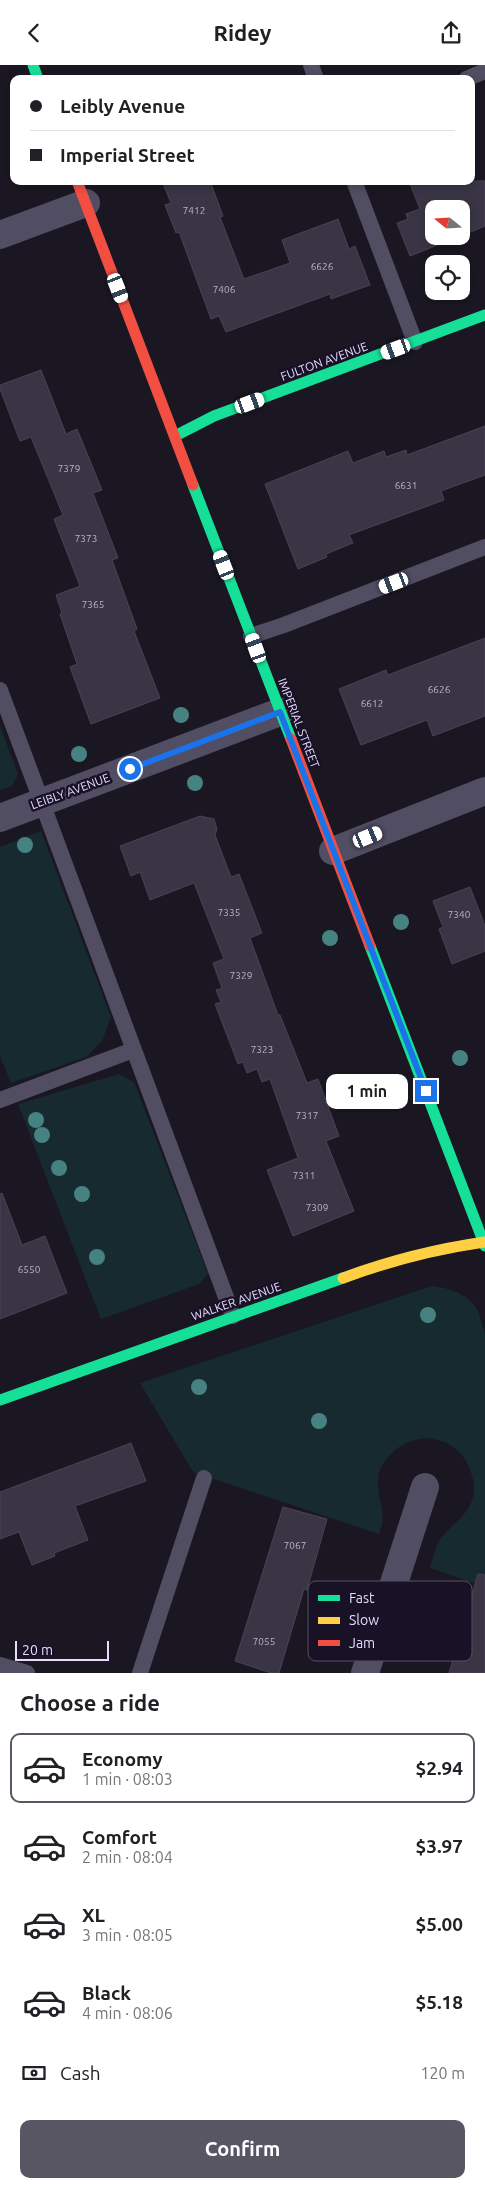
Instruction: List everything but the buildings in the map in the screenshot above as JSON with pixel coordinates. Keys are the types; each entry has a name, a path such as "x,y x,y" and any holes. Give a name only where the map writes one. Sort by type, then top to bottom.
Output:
{"street":[{"path":"0,235 81,192"},
{"name":"IMPERIAL STREET","path":"81,192 484,1243"},
{"name":"FULTON AVENUE","path":"175,436 214,416 485,315"},
{"name":"LEIBLY AVENUE","path":"0,818 280,712"},
{"path":"333,851 485,791"},
{"name":"WALKER AVENUE","path":"0,1400 375,1266 451,1247 484,1243"},
{"path":"395,1581 425,1487"},
{"path":"365,1673 369,1661"}],"lane":[{"path":"356,185 415,342"},
{"path":"251,636 485,547"},
{"path":"0,690 233,1316"},
{"path":"0,1100 133,1050"},
{"path":"140,1673 204,1478"},
{"path":"0,1665 27,1673"}],"green space":[{"path":"0,726 18,774 12,786 0,790"},
{"path":"41,831 111,1017 102,1041 86,1057 11,1083 0,1056 0,847"},
{"path":"119,1074 134,1082 208,1274 199,1284 101,1319 18,1104"},
{"path":"432,1286 456,1292 467,1298 475,1306 485,1333 485,1587 430,1568 434,1552 440,1541 447,1531 462,1517 473,1499 474,1486 470,1469 463,1456 453,1447 442,1441 418,1439 406,1443 385,1461 381,1468 378,1482 383,1519 379,1534 193,1472 140,1383"}],"traffic: fast":[{"path":"33,65 37,75"},
{"path":"175,436 214,416 485,315"},
{"path":"193,485 291,739"},
{"path":"370,946 485,1246"},
{"path":"0,1400 343,1278"}],"traffic: slow":[{"path":"343,1278 413,1256 485,1242"}],"traffic: jam":[{"path":"79,185 193,485"},
{"path":"291,739 370,946"}],"route":[{"path":"130,769 237,730 280,712 426,1091"}]}
